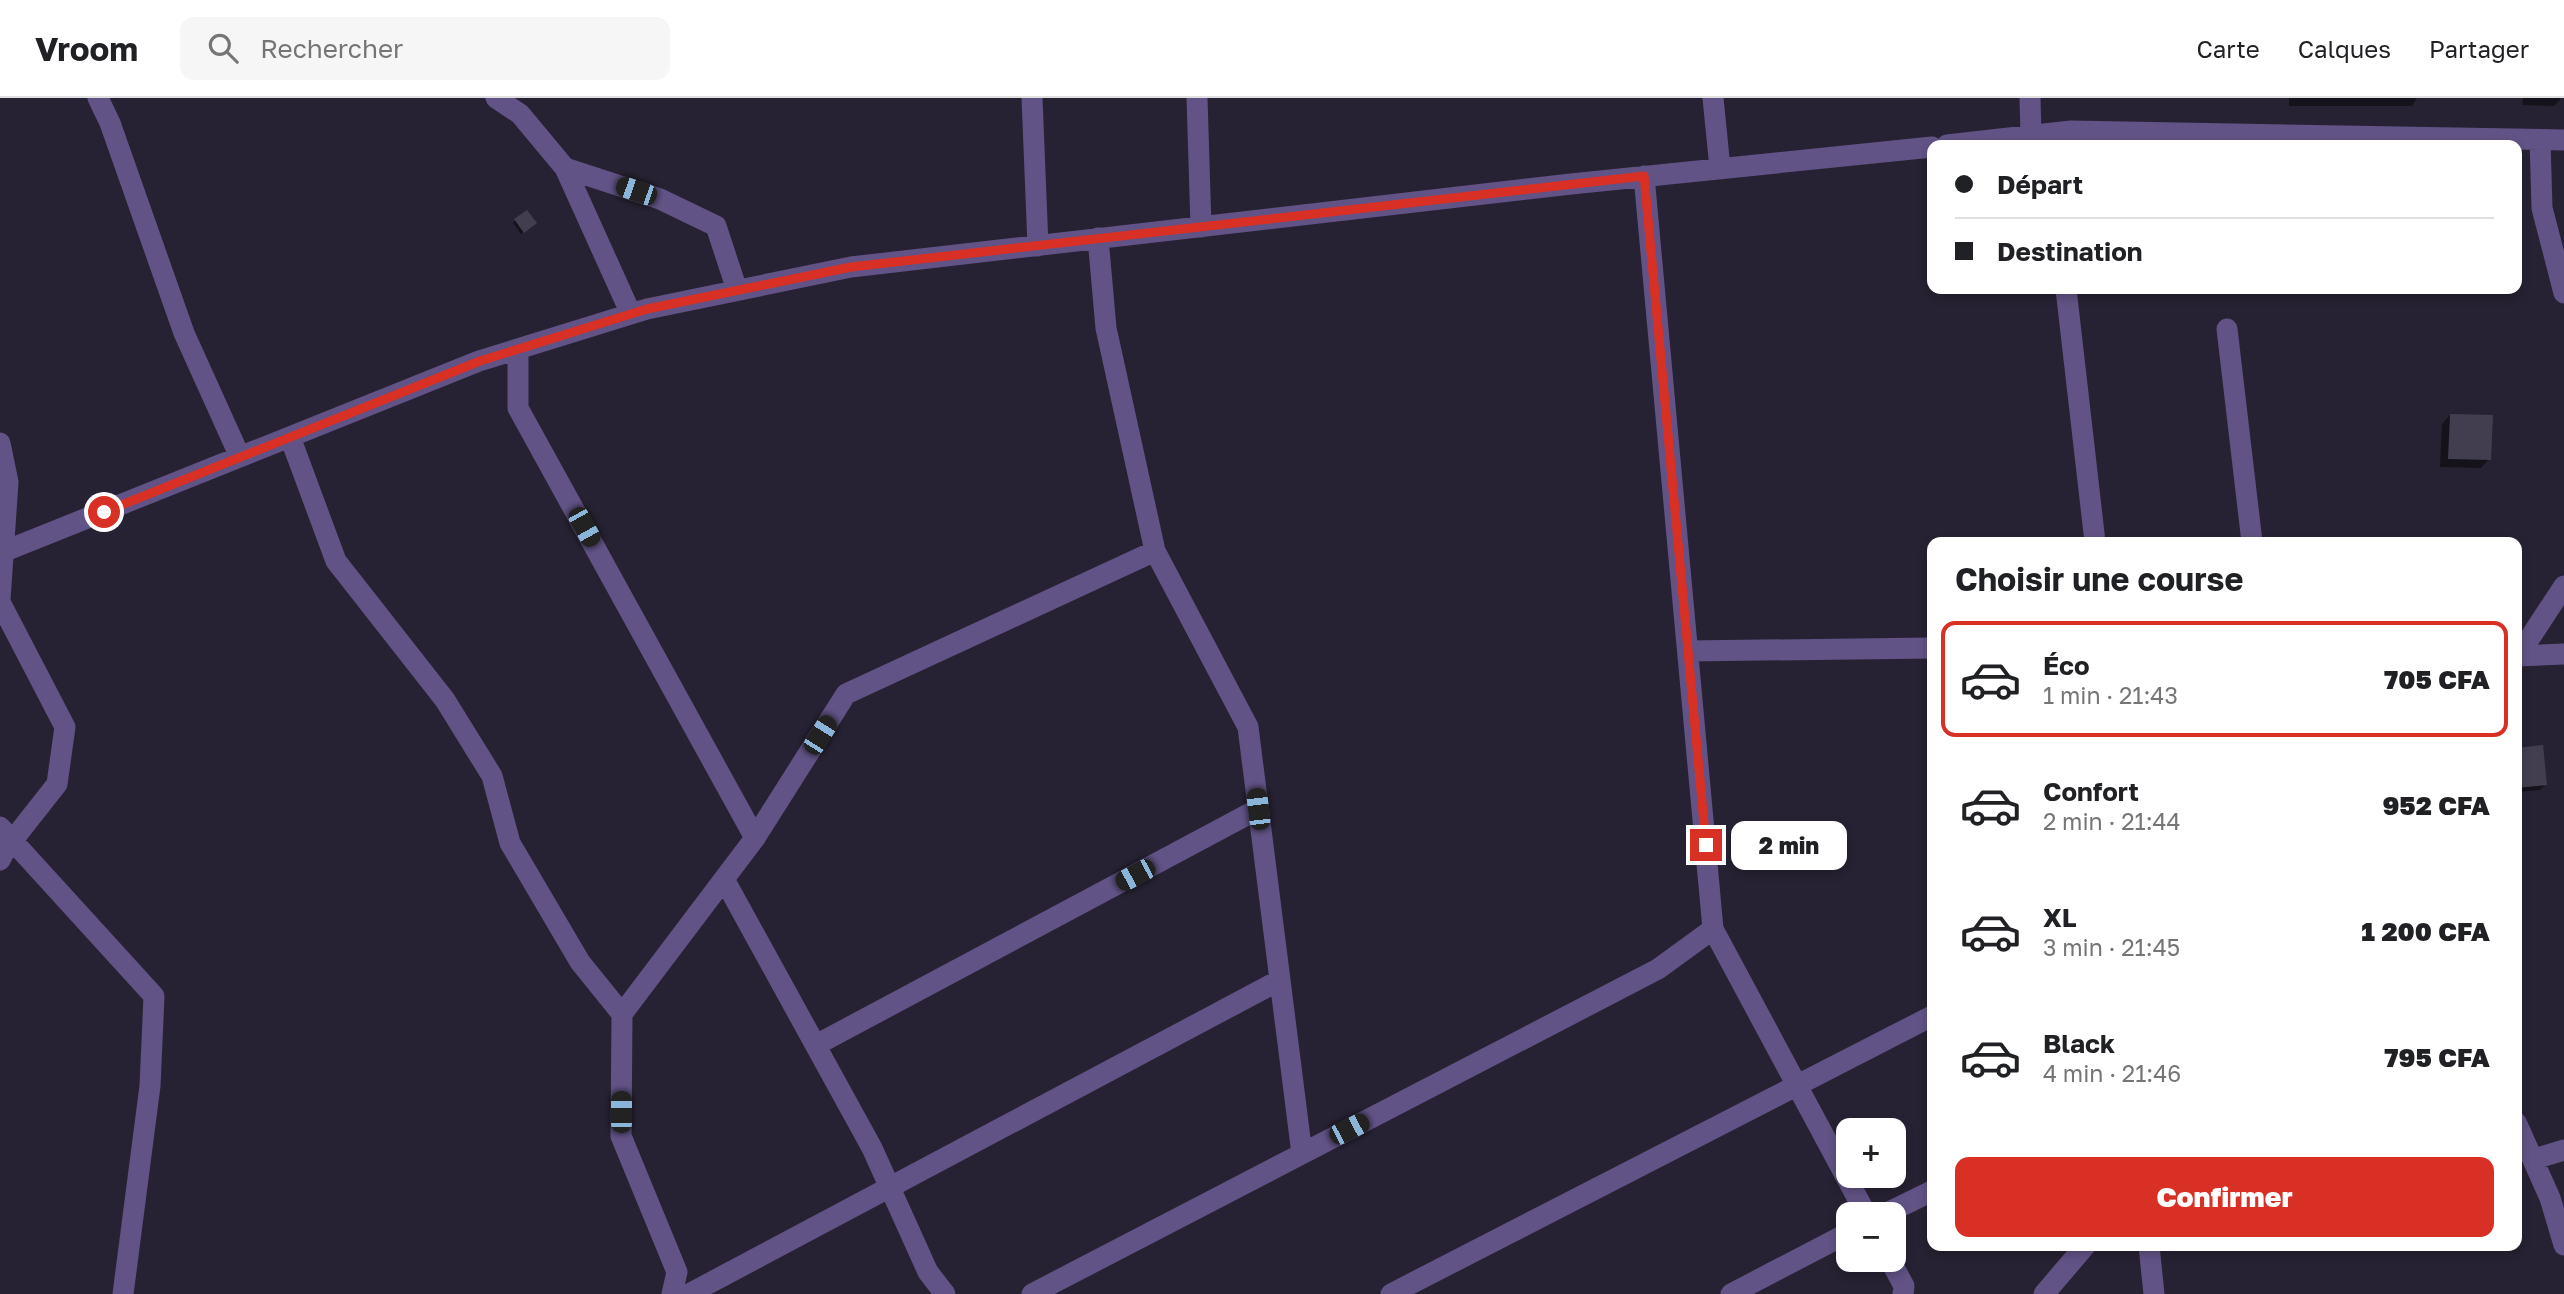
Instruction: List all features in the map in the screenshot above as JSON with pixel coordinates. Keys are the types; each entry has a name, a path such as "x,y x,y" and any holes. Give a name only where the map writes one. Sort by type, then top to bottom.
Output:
{"street":[{"path":"98,98 110,123 184,333 240,457"},
{"path":"496,98 520,114 565,168 631,314"},
{"path":"1032,98 1038,246"},
{"path":"1197,98 1200,227"},
{"path":"1713,98 1720,169"},
{"path":"2030,98 2043,138"},
{"path":"2016,140 2043,138 2071,131 2564,140"},
{"path":"2540,140 2542,208 2564,293"},
{"path":"1,553 480,361 631,314 737,290 851,267 1644,176 1927,148"},
{"path":"565,168 660,199 716,226 737,290"},
{"path":"1644,176 1713,929 1860,1202"},
{"path":"1098,239 1107,328 1155,551 1248,727 1301,1154"},
{"path":"2067,294 2094,537"},
{"path":"2228,329 2251,537"},
{"path":"518,349 518,408 755,838"},
{"path":"290,438 336,561 445,700 492,776 510,843 580,962 622,1014"},
{"path":"0,443 8,482 1,553 0,601 65,727 57,783 6,834 0,860"},
{"path":"673,1294 677,1272 621,1136 622,1014 755,838 846,694 1155,551"},
{"path":"2522,649 2564,586"},
{"path":"1688,650 1927,648"},
{"path":"2522,656 2564,654"},
{"path":"816,1045 1258,809"},
{"path":"6,834 154,996 150,1086 123,1294"},
{"path":"724,879 872,1148 928,1272 945,1294"},
{"path":"1032,1294 1658,969 1713,929"},
{"path":"689,1294 1280,980"},
{"path":"1391,1294 1927,1019"},
{"path":"2522,1134 2550,1198 2564,1244"},
{"path":"2534,1158 2564,1150"},
{"path":"1906,1204 1927,1194"},
{"path":"1731,1294 1836,1239"},
{"path":"2044,1294 2081,1251"},
{"path":"2150,1251 2154,1294"},
{"path":"1896,1272 1904,1286 1903,1294"}],"building":[{"path":"527,210 537,223 524,233 514,219"},
{"path":"2450,414 2493,415 2491,460 2448,459"},
{"path":"2543,745 2547,785 2522,787 2522,747"}],"route":[{"path":"104,512 480,361 647,309 851,267 1644,176 1706,845"}]}
